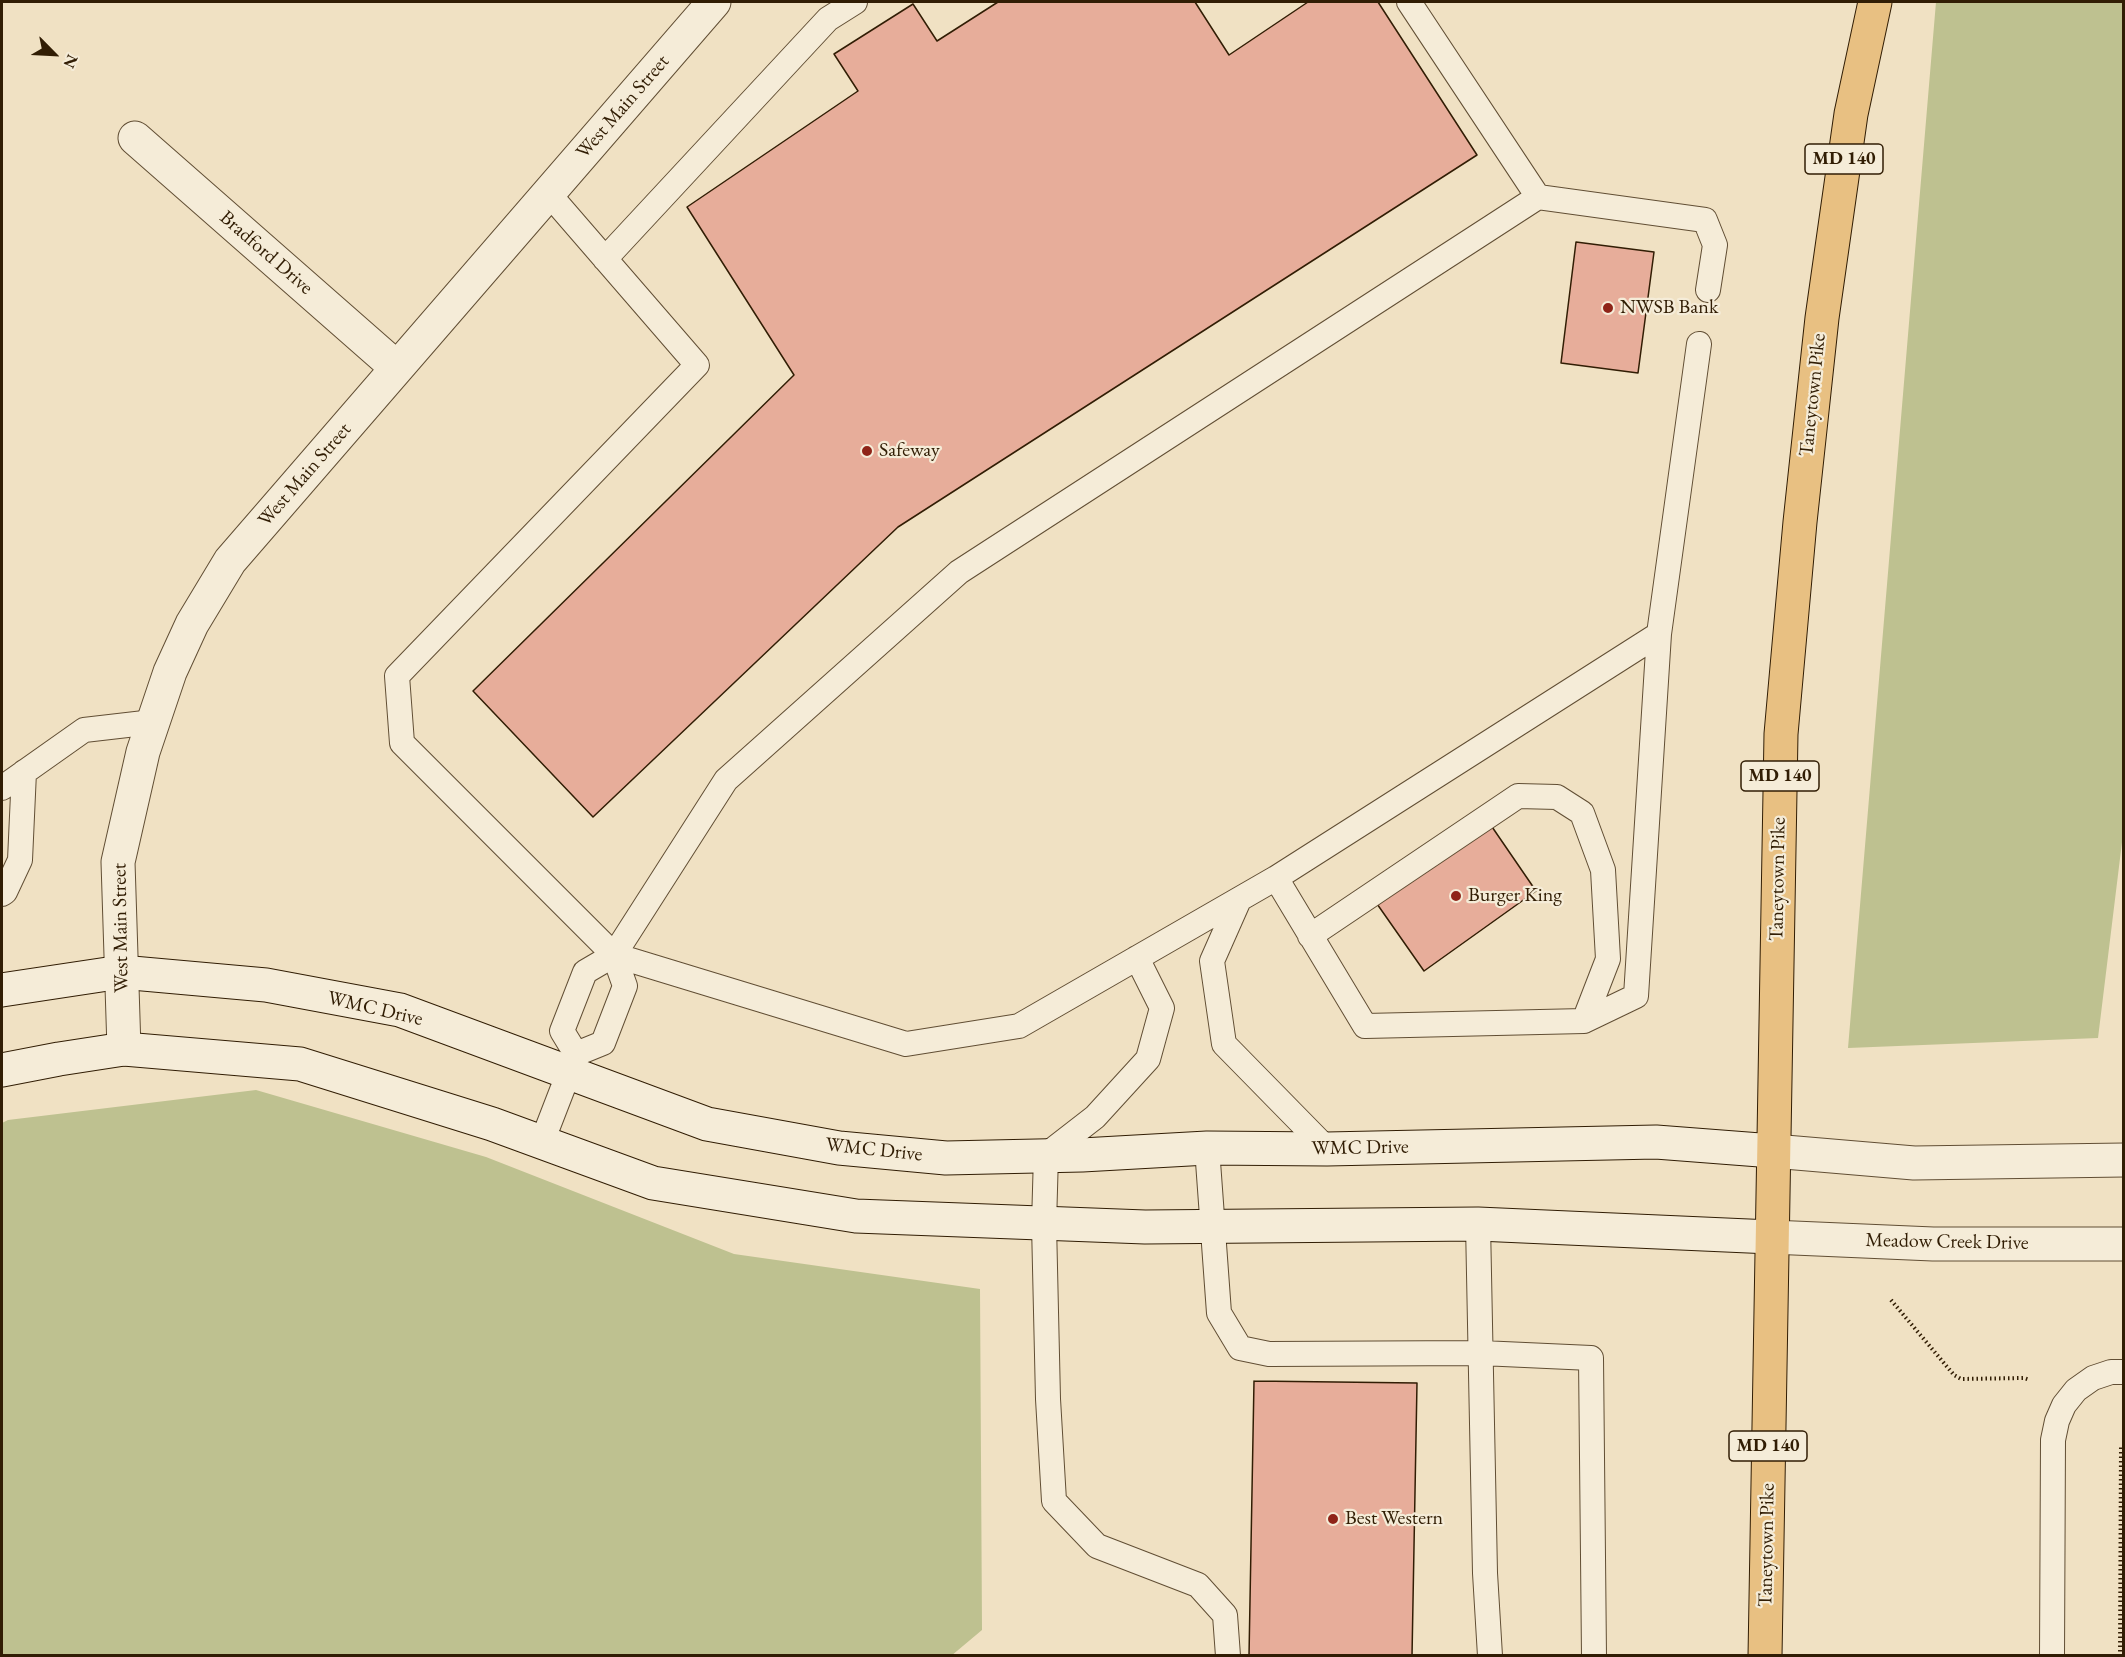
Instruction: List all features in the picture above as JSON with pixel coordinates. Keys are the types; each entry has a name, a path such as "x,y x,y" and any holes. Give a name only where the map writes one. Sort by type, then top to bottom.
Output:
{"highway":[{"name":"Taneytown Pike","path":"1765,1656 1781,734 1800,522 1822,318 1851,114 1875,2"}],"main road":[{"name":"West Main Street","path":"123,1049 118,862 143,752 170,672 192,624 230,561 714,2"},
{"name":"Bradford Drive","path":"135,138 397,368"},
{"name":"WMC Drive","path":"2,990 121,972 266,986 400,1010 572,1064 707,1125 839,1148 946,1158 1208,1148 1327,1149 1656,1142 1773,1152"},
{"path":"2,1070 123,1049 300,1064 492,1124 653,1183 845,1215 1145,1227 1478,1224 1772,1237"},
{"path":"1773,1152 1914,1163 2124,1160"},
{"name":"Meadow Creek Drive","path":"1772,1237 1933,1244 2124,1244"}],"lane":[{"path":"604,259 828,19 855,2"},
{"path":"1408,2 1538,196"},
{"path":"542,1142 572,1064 603,1043 625,986 614,955 402,743 398,676 697,365 549,194"},
{"path":"572,1064 562,1031 585,972 614,955 726,780 959,572 1538,196 1705,220 1715,245 1707,290"},
{"path":"1276,878 1365,1026 1584,1021 1636,996 1659,633 1699,344"},
{"path":"614,955 906,1044 1019,1026 1276,878 1659,633"},
{"path":"2,788 84,730 153,722"},
{"path":"2,894 20,860 24,772"},
{"path":"1311,936 1518,796 1557,797 1582,813 1603,870 1608,958 1584,1021"},
{"path":"1239,900 1212,961 1224,1044 1327,1149"},
{"path":"1137,958 1162,1008 1148,1059 1095,1117 1046,1155 1044,1224 1048,1399 1054,1501 1097,1546 1198,1585 1225,1615 1228,1656"},
{"path":"1208,1148 1219,1313 1239,1348 1269,1354 1481,1353 1591,1358 1594,1656"},
{"path":"1478,1224 1485,1573 1490,1656"},
{"path":"2052,1656 2053,1440 2057,1421 2064,1405 2076,1390 2093,1378 2111,1372 2124,1372"}],"path":[{"path":"1891,1300 1954,1375 1961,1379 2024,1378 2030,1380"},
{"path":"2115,1443 2122,1446 2120,1656"}],"green space":[{"path":"1936,2 2123,2 2123,834 2098,1038 1848,1048"},
{"path":"256,1090 486,1157 734,1254 980,1289 982,1630 951,1656 2,1655 2,1123 8,1120"}],"building":[{"name":"Safeway","path":"998,2 1195,2 1229,55 1308,2 1378,2 1477,155 898,527 593,817 473,691 794,375 687,207 858,91 834,54 913,4 937,41"},
{"name":"NWSB Bank","path":"1576,242 1654,252 1638,373 1561,363"},
{"name":"Burger King","path":"1488,821 1536,891 1424,971 1375,901"},
{"name":"Best Western","path":"1254,1381 1417,1383 1412,1656 1249,1656"}],"place":[{"name":"NWSB Bank","path":"1608,308"},
{"name":"Safeway","path":"867,451"},
{"name":"Burger King","path":"1456,896"},
{"name":"Best Western","path":"1333,1519"}]}
